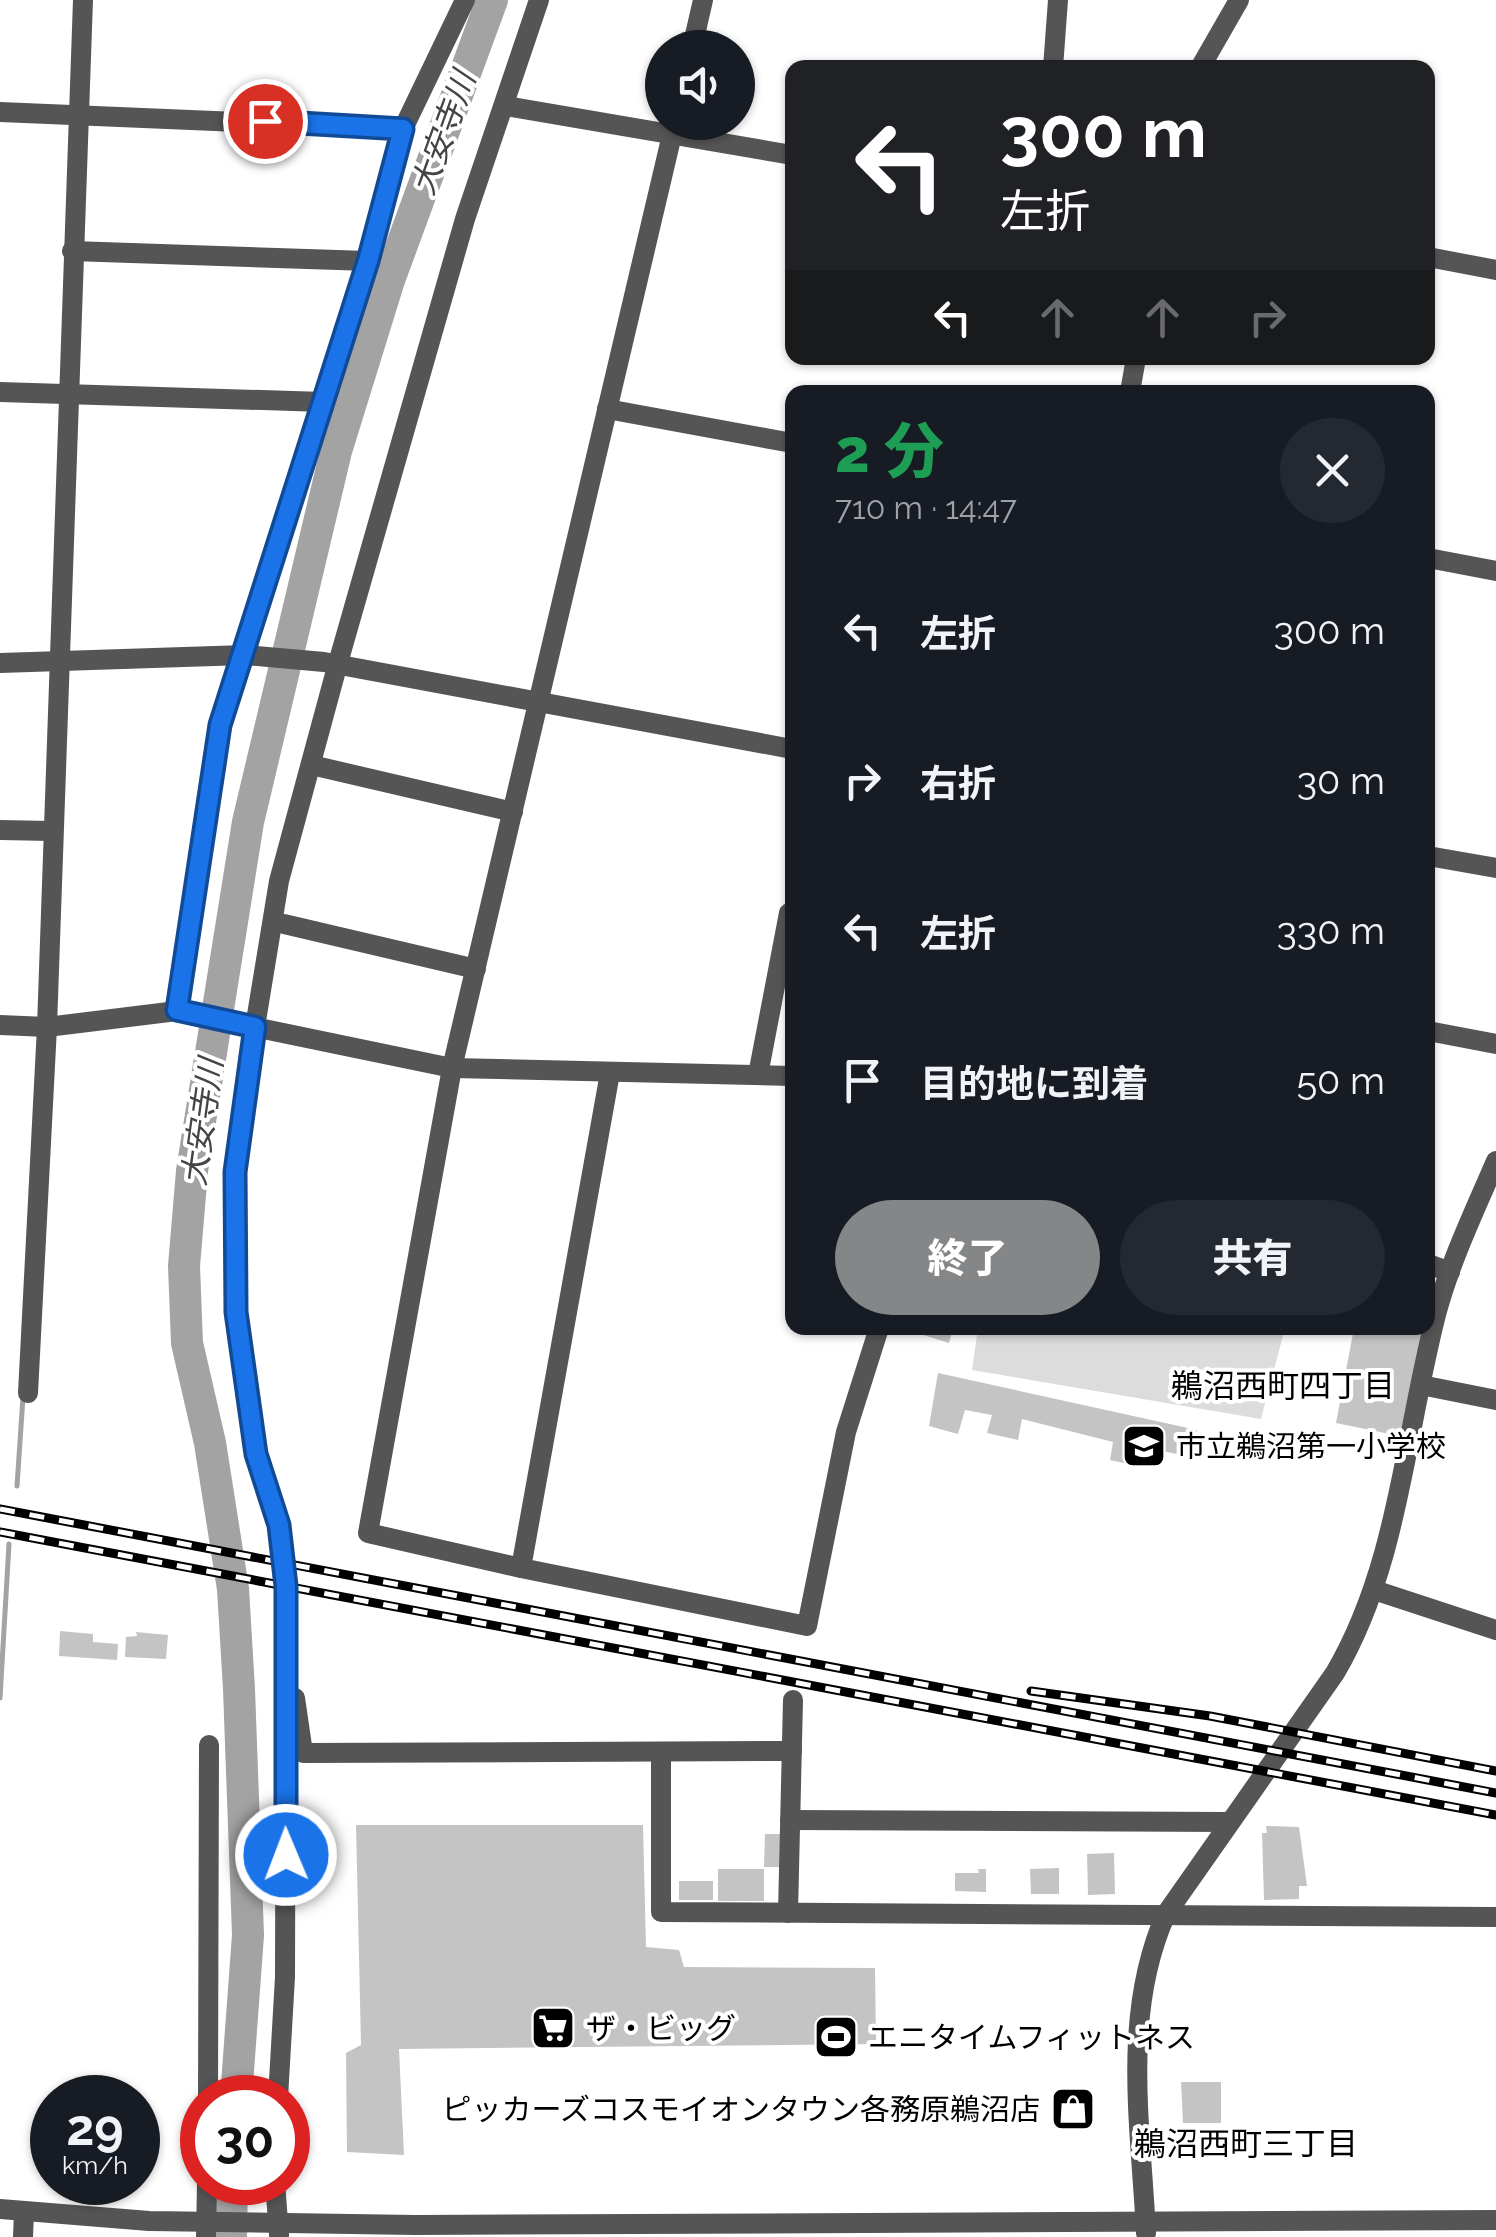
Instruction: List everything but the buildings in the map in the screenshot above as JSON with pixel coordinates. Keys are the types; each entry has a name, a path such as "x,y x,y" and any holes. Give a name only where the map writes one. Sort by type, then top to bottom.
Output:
{"street":[{"path":"28,1393 47,1027 82,0"},
{"path":"178,1011 220,725 250,655 368,261 403,129 464,0"},
{"path":"279,2075 286,1912 282,1547 256,1454 236,1312 234,1190 254,1027 279,880 331,663 466,219 538,0"},
{"path":"696,30 703,0"},
{"path":"1054,60 1058,0"},
{"path":"1205,60 1239,0"},
{"path":"506,106 645,124"},
{"path":"0,112 403,129"},
{"path":"671,140 452,1068 368,1533 808,1626 846,1432 877,1335"},
{"path":"726,140 785,153"},
{"path":"72,252 368,261"},
{"path":"1435,258 1496,270"},
{"path":"0,392 324,402"},
{"path":"606,410 785,442"},
{"path":"1435,559 1496,571"},
{"path":"0,664 250,655 331,663 541,698 785,748"},
{"path":"320,767 514,812"},
{"path":"0,830 51,831"},
{"path":"1435,857 1496,868"},
{"path":"284,924 476,969"},
{"path":"758,1075 785,934"},
{"path":"0,1025 47,1027 178,1011 452,1068 785,1076"},
{"path":"1435,1032 1496,1044"},
{"path":"521,1568 610,1073"},
{"path":"1435,1330 1450,1272 1496,1161"},
{"path":"1435,1267 1450,1272"},
{"path":"1146,2230 1138,2029 1145,1970 1166,1914 1227,1822 1336,1673 1360,1631 1374,1590 1434,1335"},
{"path":"1421,1385 1496,1400"},
{"path":"1374,1590 1496,1630"},
{"path":"284,1668 293,1686 303,1753 792,1751"},
{"path":"788,1913 793,1700"},
{"path":"208,1746 208,2075"},
{"path":"661,1752 661,1912 1496,1917"},
{"path":"790,1820 1227,1822"},
{"path":"0,2209 208,2227 274,2228 1146,2230 1496,2220"},
{"path":"22,2237 24,2212"}],"shaded area":[{"path":"977,1335 1283,1335 1261,1419 972,1370"}],"waterway":[{"name":"大安寺川","path":"238,2075 248,1935 239,1689 233,1589 210,1443 187,1343 184,1266 192,1171 248,822 336,451 389,280 492,0"},
{"path":"17,1486 23,1397"},
{"path":"0,1698 9,1544"},
{"name":"大安寺川","path":"231,2237 232,2205"}],"railway":[{"path":"0,1509 1496,1793"},
{"path":"0,1532 1496,1815"},
{"path":"1031,1691 1210,1716 1496,1771"}],"place":[{"name":"市立鵜沼第一小学校","path":"1144,1446"},
{"name":"ザ・ビッグ","path":"553,2028"},
{"name":"エニタイムフィットネス","path":"836,2037"},
{"name":"ピッカーズコスモイオンタウン各務原鵜沼店","path":"1073,2109"}],"district":[{"name":"鵜沼西町四丁目","path":"1283,1385"},
{"name":"鵜沼西町三丁目","path":"1246,2143"}],"route":[{"path":"265,121 403,129 368,261 220,725 177,1010 255,1027 232,1209 236,1312 256,1454 279,1525 286,1586 286,1855"}]}
